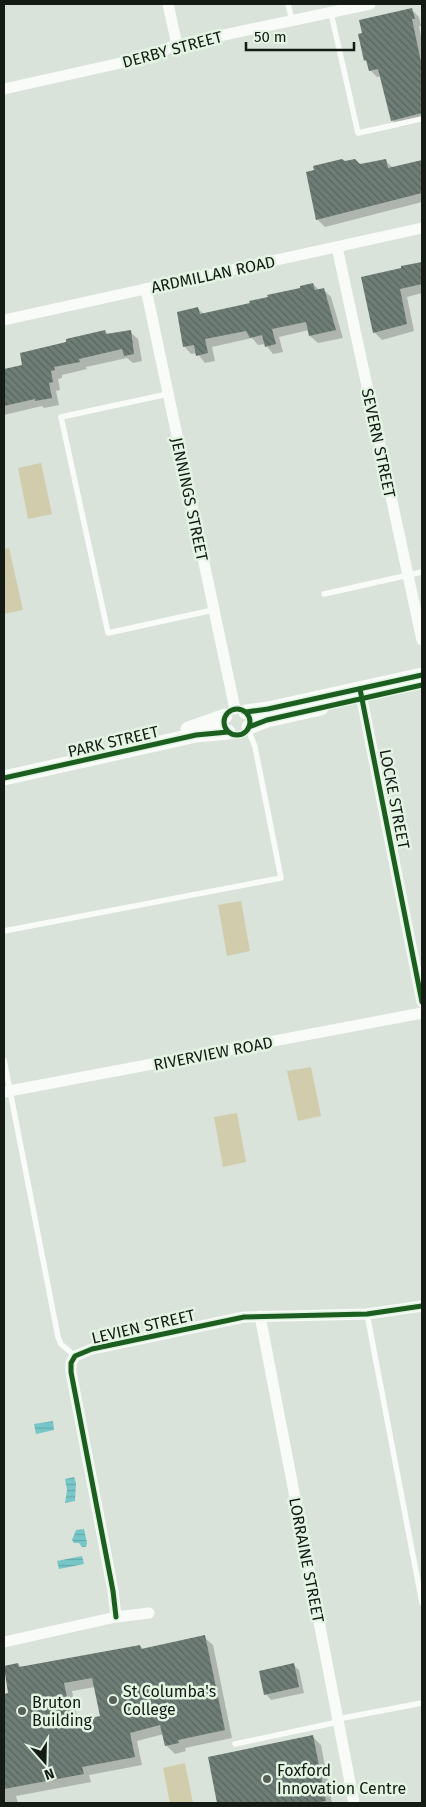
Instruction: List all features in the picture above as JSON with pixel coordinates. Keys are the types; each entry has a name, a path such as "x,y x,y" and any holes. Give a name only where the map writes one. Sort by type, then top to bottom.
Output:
{"street":[{"path":"168,4 177,45"},
{"name":"DERBY STREET","path":"4,89 134,60 177,45 370,4"},
{"name":"ARDMILLAN ROAD","path":"4,320 422,228"},
{"name":"SEVERN STREET","path":"337,247 422,640"},
{"name":"JENNINGS STREET","path":"146,289 235,712"},
{"name":"PARK STREET","path":"249,728 268,720 422,675"},
{"name":"PARK STREET","path":"4,769 187,729 235,712 268,709 422,685"},
{"name":"LOCKE STREET","path":"361,694 422,1002"},
{"path":"235,712 250,719 249,728 241,734 228,732 224,724 235,712"},
{"name":"PARK STREET","path":"4,778 196,735 228,732"},
{"name":"RIVERVIEW ROAD","path":"7,1092 422,1013"},
{"name":"LEVIEN STREET","path":"116,1617 113,1590 71,1372 71,1363 75,1356 92,1349 244,1317 367,1314 422,1306"},
{"name":"LORRAINE STREET","path":"260,1316 354,1803"},
{"path":"4,1642 116,1617 149,1613"}],"lane":[{"path":"288,4 292,21"},
{"path":"331,13 358,133 422,119"},
{"path":"168,394 61,417 108,633 213,610"},
{"path":"324,594 422,572"},
{"path":"4,931 281,878 249,728"},
{"path":"4,1060 7,1092 58,1337 61,1344 75,1356"},
{"path":"367,1314 422,1603"},
{"path":"235,1744 422,1702"}],"shaded area":[{"path":"41,463 52,514 28,519 18,468"},
{"path":"9,548 23,610 4,614 4,549"},
{"path":"241,901 250,951 227,956 218,905"},
{"path":"311,1067 321,1116 298,1121 287,1071"},
{"path":"237,1113 246,1162 223,1167 214,1117"},
{"path":"185,1763 193,1803 170,1803 163,1768"}],"water":[{"path":"53,1421 54,1430 36,1434 34,1424"},
{"path":"74,1477 76,1483 75,1501 65,1503 67,1490 65,1479"},
{"path":"84,1529 87,1543 86,1547 82,1547 79,1543 74,1543 72,1540 76,1530"},
{"path":"82,1556 84,1564 59,1569 57,1561"}],"building":[{"path":"412,8 415,19 412,19 422,67 422,113 391,121 378,69 369,71 366,60 364,61 358,34 362,33 359,20"},
{"path":"342,159 345,161 355,159 360,164 386,159 388,168 422,160 422,193 316,220 306,172 314,170 313,166"},
{"path":"422,262 422,284 400,289 407,324 373,333 361,277"},
{"path":"313,283 315,290 324,288 336,330 309,336 306,322 272,329 276,344 265,347 262,335 250,338 246,331 205,339 208,353 196,356 194,345 183,347 177,312 198,307 200,314 250,303 249,301 268,297 267,295 300,288 300,286"},
{"path":"105,330 106,334 131,330 134,354 124,356 122,349 79,359 80,362 54,367 55,370 51,371 53,382 49,383 52,398 35,401 35,399 4,406 4,369 22,365 20,353"},
{"path":"205,1635 225,1730 178,1740 179,1743 165,1746 160,1725 130,1733 135,1757 82,1767 84,1774 4,1789 4,1694 8,1693 4,1666 18,1663 19,1667 140,1645 141,1649","holes":["92,1678 100,1716 72,1722 64,1683"]},
{"path":"294,1663 299,1687 264,1695 259,1671"},
{"name":"Foxford Innovation Centre","path":"313,1735 326,1801 314,1803 217,1803 208,1757"}],"cycle path":[{"path":"246,712 268,709 422,675"},
{"path":"249,727 267,720 422,685"},
{"path":"360,689 422,1002"},
{"path":"237,709 246,713 250,722 246,731 237,735 228,731 224,722 228,713 237,709"},
{"path":"4,778 196,735 228,732"},
{"path":"116,1617 113,1591 71,1372 71,1363 75,1356 92,1349 244,1317 367,1314 422,1306"}],"place":[{"name":"St Columba's College","path":"113,1700"},
{"name":"Bruton Building","path":"22,1711"},
{"name":"Foxford Innovation Centre","path":"267,1779"}]}
